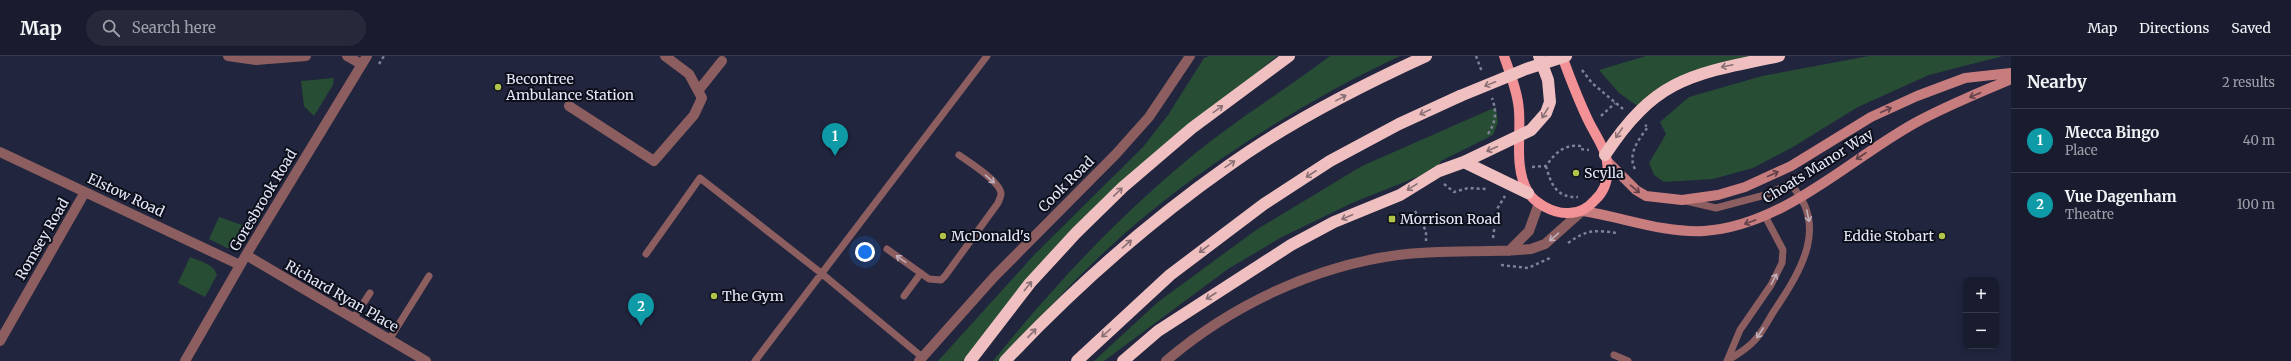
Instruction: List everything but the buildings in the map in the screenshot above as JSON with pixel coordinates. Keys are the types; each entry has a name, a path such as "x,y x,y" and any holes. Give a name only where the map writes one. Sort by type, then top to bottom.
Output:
{"highway":[{"path":"970,361 1030,283 1076,233 1123,187 1192,128 1289,56"},
{"path":"1006,361 1047,317 1128,242 1229,165 1300,120 1356,90 1426,56"},
{"path":"1123,361 1158,331 1291,245 1334,222 1400,195 1439,171 1464,162 1531,130 1539,122 1550,102 1548,80 1539,56"},
{"path":"1077,361 1170,275 1264,204 1330,161 1399,124 1460,96 1566,56"},
{"path":"1606,158 1633,116 1656,95 1674,84 1698,74 1722,67 1779,56"},
{"path":"1464,162 1528,193"}],"main road":[{"path":"1504,56 1517,94 1521,174 1528,193 1539,203 1562,213 1582,211 1598,197 1607,184 1606,158 1572,85 1562,56"}],"street":[{"path":"228,56 256,60 306,56"},
{"path":"347,56 364,60"},
{"name":"Cook Road","path":"921,359 994,277 1140,128 1174,82 1190,56"},
{"path":"569,106 654,161 694,115 702,98 689,74 669,57"},
{"name":"Goresbrook Road","path":"185,361 240,265 364,60"},
{"path":"698,91 722,61"},
{"name":"Choats Manor Way","path":"1606,158 1636,190 1646,196 1682,200 1718,195 1745,187 1791,166 1871,117 1917,96 1965,78 2011,73"},
{"name":"Choats Manor Way","path":"1582,211 1676,231 1722,228 1743,224 1765,216 1802,196 1916,123 2011,79"},
{"name":"Elstow Road","path":"0,152 240,265"},
{"name":"Romsey Road","path":"0,342 85,192"},
{"path":"1509,251 1529,231 1539,203"},
{"path":"1166,361 1213,326 1284,287 1346,266 1397,255 1434,252 1531,250 1545,244 1582,211"},
{"name":"Richard Ryan Place","path":"246,255 426,361"}],"lane":[{"path":"755,361 987,56"},
{"path":"887,250 921,274 934,281 941,280 945,276 998,203 1001,194 1000,188 992,180 959,155"},
{"path":"646,254 700,178 822,273 921,359"},
{"path":"1682,200 1716,208 1765,195 1790,184 1802,196 1809,218 1809,242 1797,277 1754,341 1727,361"},
{"path":"1727,361 1740,330 1771,285 1782,263 1783,250 1765,216"},
{"path":"904,296 921,274"},
{"path":"389,340 429,276"},
{"path":"353,319 370,293"},
{"path":"1614,355 1628,361"}],"path":[{"path":"1476,56 1484,75"},
{"path":"1580,63 1592,83 1622,108"},
{"path":"1488,135 1494,125 1496,115 1491,95"},
{"path":"1602,116 1615,103"},
{"path":"1639,173 1634,168 1633,158 1634,147 1648,127 1643,123"},
{"path":"1584,195 1568,197 1555,190 1550,183 1544,166 1564,147 1580,146 1580,149 1592,151"},
{"path":"1443,183 1454,192 1468,188 1492,191"},
{"path":"1493,243 1496,209 1505,197 1499,194"},
{"path":"1415,211 1426,231 1426,241"},
{"path":"1567,243 1576,237 1597,229 1623,234"},
{"path":"1499,265 1528,268 1556,254"}],"green space":[{"path":"1209,56 1277,56 1128,179 968,361 938,361 1034,255 1143,147 1168,115 1204,58"},
{"path":"1330,56 1400,56 1364,73 1292,113 1187,183 1124,234 1060,296 1000,361 993,361 1084,256 1159,184 1203,147"},
{"path":"1646,56 1762,56 1707,67 1639,107 1619,93 1599,70"},
{"path":"1869,56 2003,56 1929,75 1858,107 1793,147 1753,168 1713,179 1664,182 1654,175 1649,163 1666,134 1660,122 1689,97 1762,76"},
{"path":"334,78 333,85 314,116 304,106 301,81"},
{"path":"1496,107 1498,122 1493,135 1441,161 1437,169 1352,203 1282,237 1228,269 1104,361 1094,361 1158,302 1256,230 1362,166"},
{"path":"219,217 245,226 232,248 227,248 209,239"},
{"path":"190,257 213,268 217,275 205,297 178,283"}],"place":[{"name":"Becontree Ambulance Station","path":"498,87"},
{"name":"Mecca Bingo","path":"835,156"},
{"name":"Scylla","path":"1576,173"},
{"name":"Morrison Road","path":"1392,219"},
{"name":"McDonald's","path":"943,236"},
{"name":"Eddie Stobart","path":"1942,236"},
{"name":"The Gym","path":"714,296"},
{"name":"Vue Dagenham","path":"641,326"}]}
